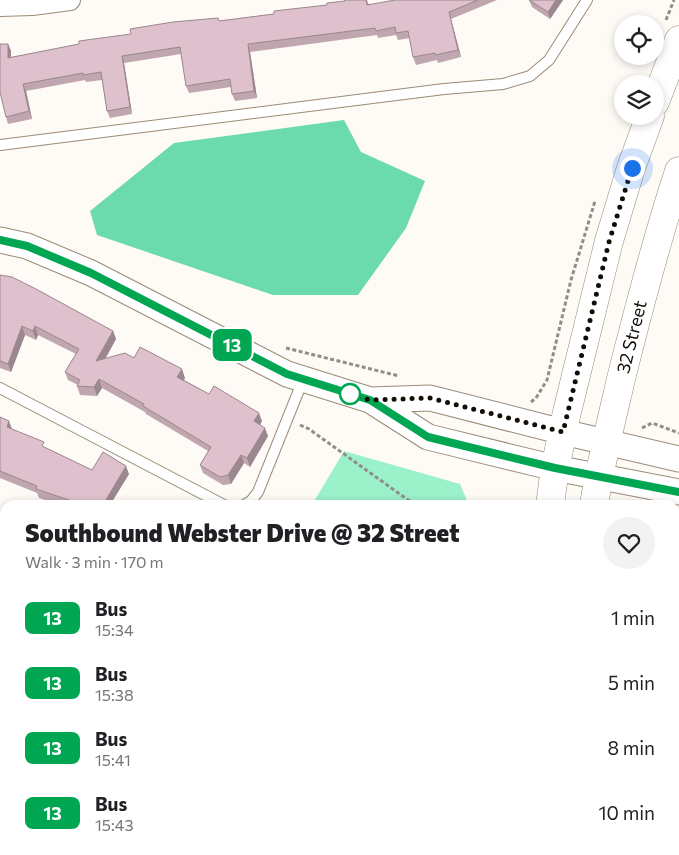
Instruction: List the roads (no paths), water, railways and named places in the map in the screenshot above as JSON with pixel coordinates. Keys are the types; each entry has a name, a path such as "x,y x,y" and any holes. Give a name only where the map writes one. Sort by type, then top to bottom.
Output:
{"main road":[{"path":"664,79 679,40"},
{"path":"551,500 563,432 609,242 647,125"},
{"name":"32 Street","path":"595,500 606,442 652,261 679,171"}],"street":[{"path":"0,6 32,5 70,0"},
{"path":"0,240 27,246 91,273 287,374 370,400 428,437 555,468 679,492"},
{"path":"370,400 430,398 679,459"}],"lane":[{"path":"0,145 444,89 503,84 530,76 549,60 586,0"},
{"path":"251,500 258,492 303,380"},
{"path":"0,388 214,500"}]}
